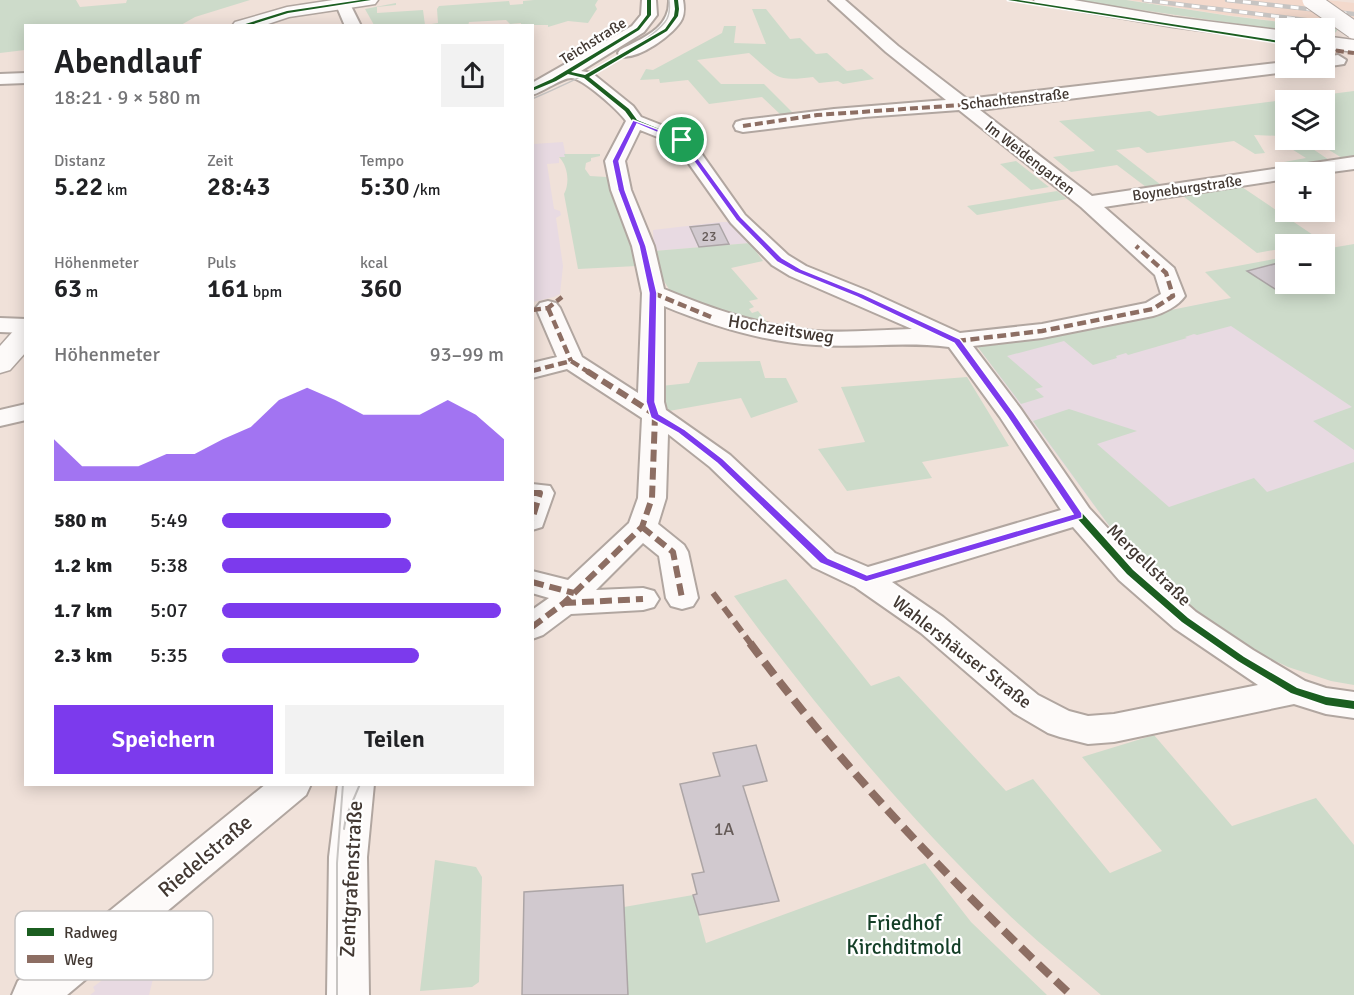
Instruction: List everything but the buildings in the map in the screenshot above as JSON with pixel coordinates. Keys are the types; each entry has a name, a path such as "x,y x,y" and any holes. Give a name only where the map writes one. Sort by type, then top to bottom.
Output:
{"main road":[{"path":"232,23 258,10 312,0"},
{"path":"232,23 341,2 369,0"},
{"path":"1042,0 1173,22 1275,36"},
{"path":"1335,43 1354,46"},
{"path":"0,364 24,336"}],"street":[{"name":"Teichstraße","path":"534,89 638,28 649,15 650,0"},
{"name":"Teichstraße","path":"586,77 666,30 674,22 678,12 676,0"},
{"name":"Im Weidengarten","path":"836,0 962,105 1088,202 1166,273 1173,296 1161,304"},
{"path":"1311,0 1354,30"},
{"path":"341,2 352,24"},
{"name":"Schachtenstraße","path":"743,126 817,115 985,104 1275,68"},
{"path":"534,625 569,598 642,527 652,498 655,416 651,402 653,293 638,230 618,176 615,161 635,121 627,110 586,77 567,72"},
{"path":"0,79 24,78"},
{"name":"Mergellstraße","path":"635,121 682,140 738,219 780,260 798,271 860,296 957,341 1011,414 1079,516 1130,572 1185,620 1241,659 1294,690"},
{"path":"1335,166 1354,163"},
{"name":"Boyneburgstraße","path":"1088,202 1275,175"},
{"name":"Hochzeitsweg","path":"653,293 711,317 754,328 815,338 920,336 957,341 1042,330 1153,309 1161,304"},
{"path":"534,371 572,361 548,305"},
{"path":"0,325 24,326"},
{"name":"Wahlershäuser Straße","path":"572,361 681,431 720,461 824,560 866,579 932,625 1026,705 1060,723 1088,730 1114,728 1294,690"},
{"path":"0,418 24,412"},
{"path":"534,493 540,493 534,513"},
{"path":"866,579 1079,516"},
{"path":"642,527 673,552 682,598"},
{"path":"534,583 569,598 643,599"},
{"path":"1294,690 1326,701 1354,705"},
{"name":"Riedelstraße","path":"139,911 290,786"},
{"name":"Zentgrafenstraße","path":"347,984 348,857 356,786"},
{"name":"Riedelstraße","path":"33,995 54,980"}],"shaded area":[{"path":"1130,0 1326,0 1354,3 1354,30 1335,28 1335,18 1275,18 1275,21"},
{"path":"563,142 566,157 559,157 559,163 547,164 554,209 560,211 561,215 556,218 563,266 560,294 534,302 534,144"},
{"path":"729,222 750,243 654,251 653,230"},
{"path":"1232,298 1354,391 1354,515 1137,564 977,346 1056,333"},
{"path":"102,980 153,980 149,995 90,995 95,991 93,987"}],"green space":[{"path":"0,0 76,0 80,7 126,3 127,0 250,0 195,17 183,24 24,24 24,50 0,53"},
{"path":"598,0 595,5 597,9 588,23 568,21 548,27 548,25 510,24 506,20 469,22 468,24 432,24 438,23 437,9 439,6 509,1 510,5 523,4 523,1"},
{"path":"1073,0 1126,0 1275,21 1275,30"},
{"path":"396,3 396,5 377,7 377,13 423,10 425,24 373,24 365,9"},
{"path":"752,9 766,9 790,39 800,38 816,54 827,53 847,71 862,69 874,79 843,84 838,81 819,83 813,77 783,78 777,76 749,53 697,60 721,84 764,84 793,113 781,115 762,97 709,104 688,80 660,83 659,79 640,80 646,69 653,70 722,33 724,26 736,26 734,43 766,44"},
{"path":"1354,91 1354,157 1342,158 1329,150 1335,150 1335,93"},
{"path":"1275,101 1275,136 1254,135 1265,153 1255,154 1234,141 1147,153 1139,147 1116,150 1161,185 1146,187 1117,165 1071,172 1053,157 1095,151 1059,121 1150,111 1158,116"},
{"path":"1293,150 1314,150 1329,160 1284,162 1306,158"},
{"path":"564,154 600,154 586,163 585,169 590,176 607,177 637,266 578,269 564,194 567,175 559,157 565,157"},
{"path":"1016,161 1049,187 1031,190 1000,164"},
{"path":"1239,185 1275,209 1275,222 1294,222 1312,234 1275,234 1275,250 1257,253 1179,193"},
{"path":"1057,191 1067,199 977,215 967,206"},
{"path":"750,243 763,261 731,268 758,299 749,301 754,307 749,309 752,313 758,311 767,322 725,314 672,294 662,278 654,251"},
{"path":"1354,244 1354,450 1313,421 1352,407 1231,326 1194,334 1128,355 1126,353 1093,365 1064,341 1007,356 1043,387 1035,389 1044,397 1021,404 977,346 1056,333 1231,298 1205,272 1275,259 1275,294 1335,294 1335,247"},
{"path":"760,361 765,378 786,378 798,402 751,418 741,398 669,411 662,407 661,386 689,383 698,362"},
{"path":"967,377 1009,446 922,462 932,478 847,491 818,449 865,442 841,387"},
{"path":"1069,409 1137,431 1097,444 1169,507 1254,478 1267,492 1354,462 1354,685 1331,681 1288,667 1250,649 1198,613 1137,564 1033,421"},
{"path":"786,579 871,686 899,676 1006,791 1033,779 1110,873 1162,851 1082,757 1154,735 1232,826 1316,798 1354,845 1354,995 1101,995 1016,922 968,875 897,799 796,678 734,596"},
{"path":"435,860 476,867 482,877 479,982 472,987 420,991"},
{"name":"Friedhof Kirchditmold","path":"925,863 971,922 1047,995 628,995 624,907 693,895 706,943"}],"tram line":[{"path":"534,98 603,65 640,43 667,20 669,0"},
{"path":"337,995 337,863 343,786"},
{"path":"344,829 346,817 359,786"}],"railway":[{"path":"1144,0 1354,26"},
{"path":"1227,0 1354,14"}],"marked path":[{"path":"1335,50 1354,53"},
{"path":"743,126 817,115 962,105"},
{"path":"534,626 564,603 642,527 652,498 655,416 651,402 653,293 643,246 621,190 615,161 627,139"},
{"path":"957,341 1042,331 1153,309 1173,296 1166,273 1136,246"},
{"path":"653,293 711,317"},
{"path":"534,310 548,308 562,297"},
{"path":"548,308 571,361"},
{"path":"534,370 571,361 681,431"},
{"path":"534,493 540,493 534,513"},
{"path":"642,527 673,552 682,598"},
{"path":"534,583 574,593"},
{"path":"713,593 768,668 846,766 967,894 1071,995"},
{"path":"564,603 643,599"}],"cycle path":[{"path":"248,24 287,12 369,0"},
{"path":"534,89 554,80 638,29 649,15 649,0"},
{"path":"586,77 666,30 676,16 676,0"},
{"path":"1010,0 1275,41"},
{"path":"567,72 586,77 627,110 635,121 682,140 738,219 780,260 798,271 860,296 957,341 1011,414 1079,515 1130,572 1185,620 1241,659 1294,691 1326,701 1354,705"}],"route":[{"path":"635,121 682,140 738,219 780,260 798,271 860,296 957,341 1011,414 1079,516 866,579 824,560 720,461 681,431 655,416 651,402 653,293 643,246 621,190 615,161 635,121"}]}
